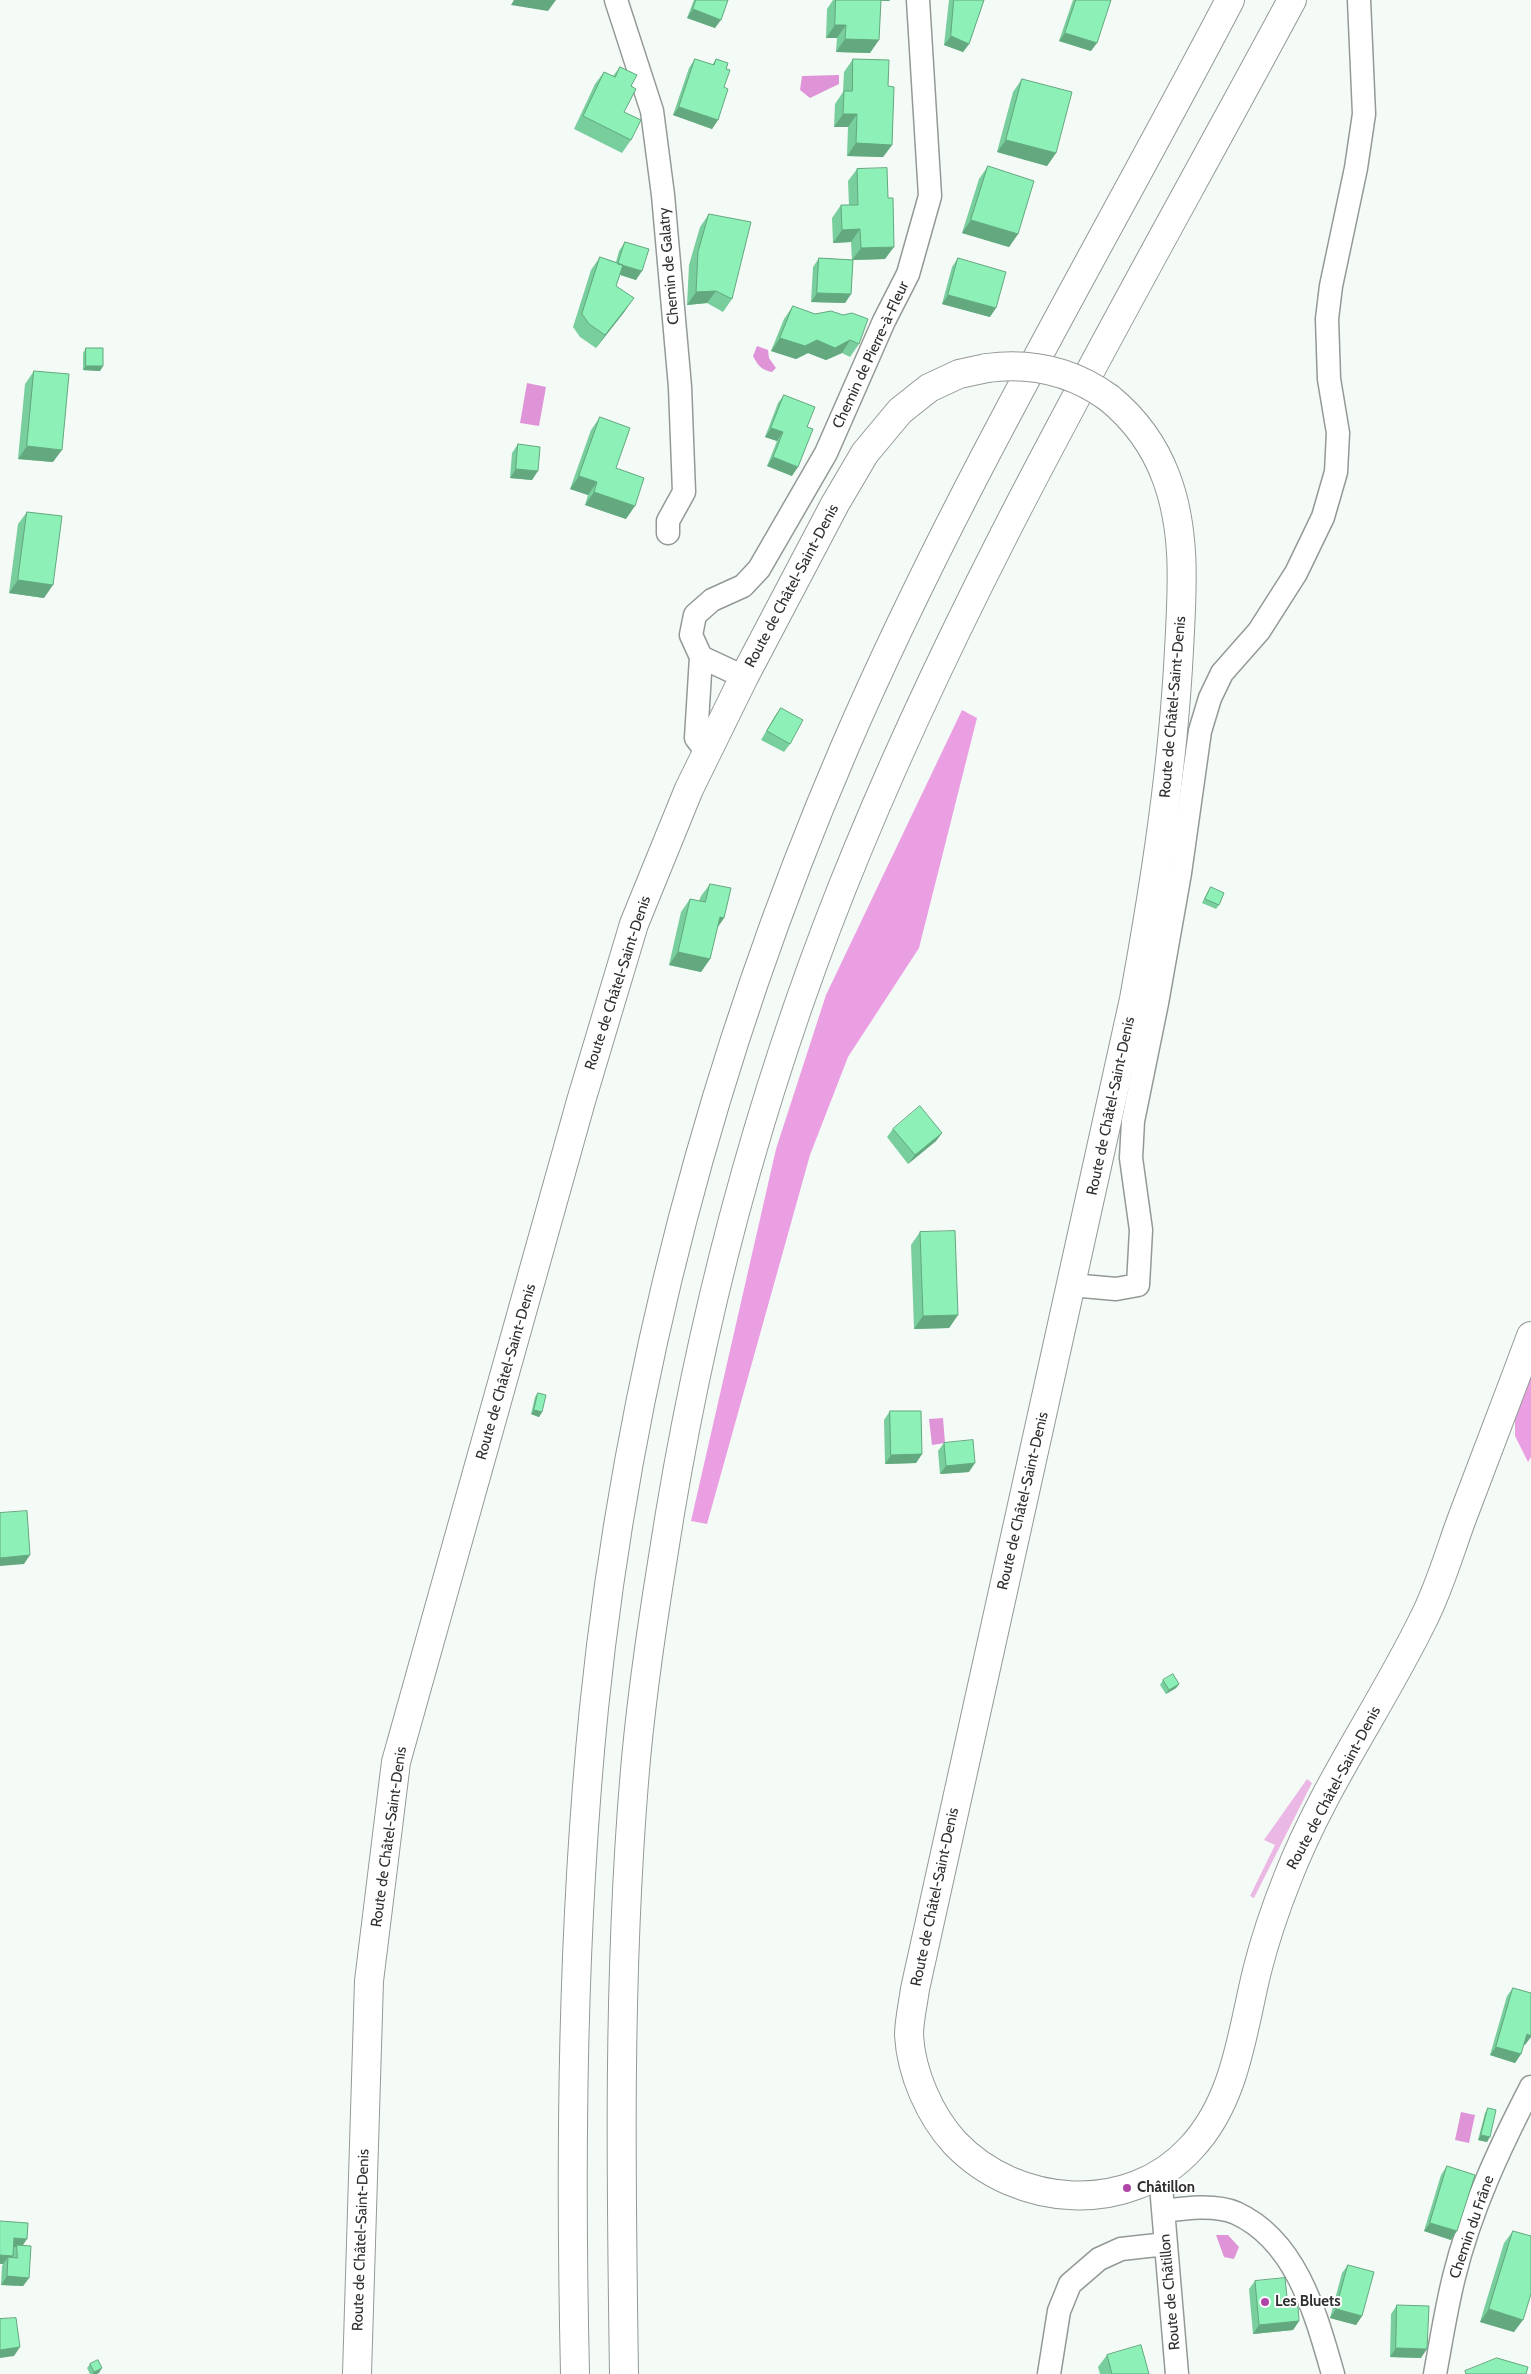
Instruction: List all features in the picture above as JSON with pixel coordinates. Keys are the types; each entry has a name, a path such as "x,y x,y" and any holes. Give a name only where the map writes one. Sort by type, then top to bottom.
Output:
{"main road":[{"path":"575,2374 573,2120 575,2012 583,1845 594,1714 610,1579 638,1415 664,1293 693,1178 717,1097 773,928 802,851 868,695 917,589 973,478 1230,0"},
{"path":"624,2374 621,2211 622,2019 634,1777 651,1630 671,1504 704,1340 746,1176 798,1008 841,890 934,676 1038,466 1292,0"},
{"name":"Route de Châtel-Saint-Denis","path":"357,2374 369,1981 396,1762 581,1101 634,924 689,789 707,752 744,677 835,504 865,453 883,429 900,411 929,388 959,374 987,368 1022,366 1059,372 1087,384 1109,398 1132,419 1149,440 1167,478 1178,527 1182,605 1173,744 1149,917 1134,999 928,1923 915,1989 910,2035 917,2075 932,2110 954,2141 967,2154 995,2175 1040,2191 1093,2196 1133,2186 1160,2174 1188,2151 1207,2129 1221,2105 1230,2082 1266,1939 1288,1875 1321,1807 1401,1665 1426,1615 1531,1336"}],"street":[{"name":"Chemin de Galatry","path":"616,0 652,110 664,203 680,387 684,492 668,521 668,533"},
{"name":"Chemin de Pierre-à-Fleur","path":"707,752 696,738 701,657 691,635 695,615 712,600 743,586 759,568 826,453 884,320 908,274 930,196 918,0"},
{"path":"1071,1285 1116,1289 1138,1285 1141,1230 1131,1158 1133,1121 1157,1003 1180,874 1200,731 1210,698 1222,673 1259,631 1296,573 1324,517 1336,472 1338,433 1329,379 1327,319 1331,286 1357,160 1364,114 1359,0"},
{"path":"701,657 744,677"},
{"name":"Chemin du Frâne","path":"1435,2374 1454,2276 1480,2198 1531,2087"},
{"path":"1160,2174 1164,2211 1183,2208 1219,2209 1235,2213 1263,2230 1286,2254 1308,2296 1332,2374"},
{"name":"Route de Châtillon","path":"1164,2211 1177,2374"},
{"path":"1049,2374 1059,2311 1070,2284 1099,2259 1121,2249 1166,2244"}],"shaded area":[{"path":"839,75 839,84 810,98 800,90 802,76"},
{"path":"757,346 768,350 769,358 776,368 772,372 763,369 753,356"},
{"path":"527,383 546,387 539,426 520,423"},
{"path":"962,710 977,718 919,948 848,1057 810,1155 707,1524 691,1521 776,1149 826,995"},
{"path":"1531,1364 1531,1457 1528,1462 1515,1436 1515,1415"},
{"path":"943,1418 945,1443 932,1445 929,1419"},
{"path":"1307,1779 1312,1783 1254,1898 1250,1896 1275,1845 1264,1840"},
{"path":"1461,2112 1475,2115 1469,2143 1455,2140"},
{"path":"1216,2235 1228,2235 1239,2247 1234,2259 1224,2257"}],"building":[{"path":"696,0 728,0 721,20 693,9"},
{"path":"836,0 881,0 879,40 845,39 846,25 835,25"},
{"path":"954,0 984,0 969,44 951,36"},
{"path":"1076,0 1111,0 1097,43 1065,33"},
{"path":"695,59 714,65 716,59 728,63 726,69 730,70 724,87 728,89 718,120 679,107"},
{"path":"853,59 889,60 888,86 894,87 892,145 856,143 857,114 843,114 844,91 852,91"},
{"path":"620,67 637,75 631,86 636,89 624,112 641,120 631,140 583,116 604,72 615,77"},
{"path":"1022,79 1072,92 1056,153 1006,140"},
{"path":"988,166 1034,181 1018,234 971,220"},
{"path":"887,168 888,198 893,198 894,247 861,248 860,229 842,230 841,205 858,205 857,169"},
{"path":"709,214 751,222 732,299 716,291 696,292 698,252"},
{"path":"625,242 649,249 642,271 618,264"},
{"path":"600,257 623,265 616,286 634,298 605,335 589,324 582,314"},
{"path":"819,258 853,260 851,294 817,293"},
{"path":"958,258 1006,272 996,308 948,295"},
{"path":"793,306 815,314 831,311 843,315 852,313 868,319 859,344 850,340 835,348 817,340 805,346 780,338"},
{"path":"86,348 103,348 103,366 86,366"},
{"path":"34,371 69,374 62,450 27,446"},
{"path":"784,395 815,407 807,427 813,429 798,467 773,457 783,432 771,428"},
{"path":"600,417 630,428 616,468 644,478 635,506 594,492 597,482 579,476"},
{"path":"518,444 540,447 538,471 516,469"},
{"path":"27,512 62,516 53,585 18,580"},
{"path":"781,708 803,720 790,744 767,731"},
{"path":"710,884 731,888 724,918 720,917 710,959 678,952 690,899 705,902"},
{"path":"1211,887 1224,893 1219,905 1205,899"},
{"path":"920,1106 942,1133 915,1155 893,1129"},
{"path":"955,1231 958,1315 923,1316 920,1232"},
{"path":"538,1393 546,1395 542,1412 534,1410"},
{"path":"890,1411 921,1411 922,1454 891,1455"},
{"path":"973,1440 975,1463 946,1466 944,1443"},
{"path":"27,1511 30,1555 0,1558 0,1513"},
{"path":"1173,1674 1179,1684 1169,1690 1163,1680"},
{"path":"1513,1988 1531,1993 1531,2036 1527,2034 1521,2054 1496,2047"},
{"path":"1488,2108 1496,2110 1490,2137 1481,2135"},
{"path":"1447,2166 1475,2175 1457,2231 1430,2223"},
{"path":"0,2221 28,2223 27,2239 14,2238 13,2256 0,2255"},
{"path":"1513,2231 1531,2236 1531,2294 1523,2320 1489,2309"},
{"path":"17,2245 31,2246 29,2278 7,2276 8,2257 17,2258"},
{"path":"1348,2265 1374,2272 1362,2316 1336,2309"},
{"name":"Les Bluets","path":"1285,2278 1288,2307 1298,2306 1299,2321 1259,2325 1255,2281"},
{"path":"1397,2305 1429,2306 1427,2349 1396,2348"},
{"path":"16,2318 20,2347 0,2350 0,2319"},
{"path":"1141,2345 1149,2374 1112,2374 1107,2355"},
{"path":"1497,2358 1528,2367 1526,2374 1466,2374 1465,2371"},
{"path":"98,2360 102,2368 94,2372 90,2364"}],"place":[{"name":"Châtillon","path":"1127,2188"},
{"name":"Les Bluets","path":"1265,2302"}]}
